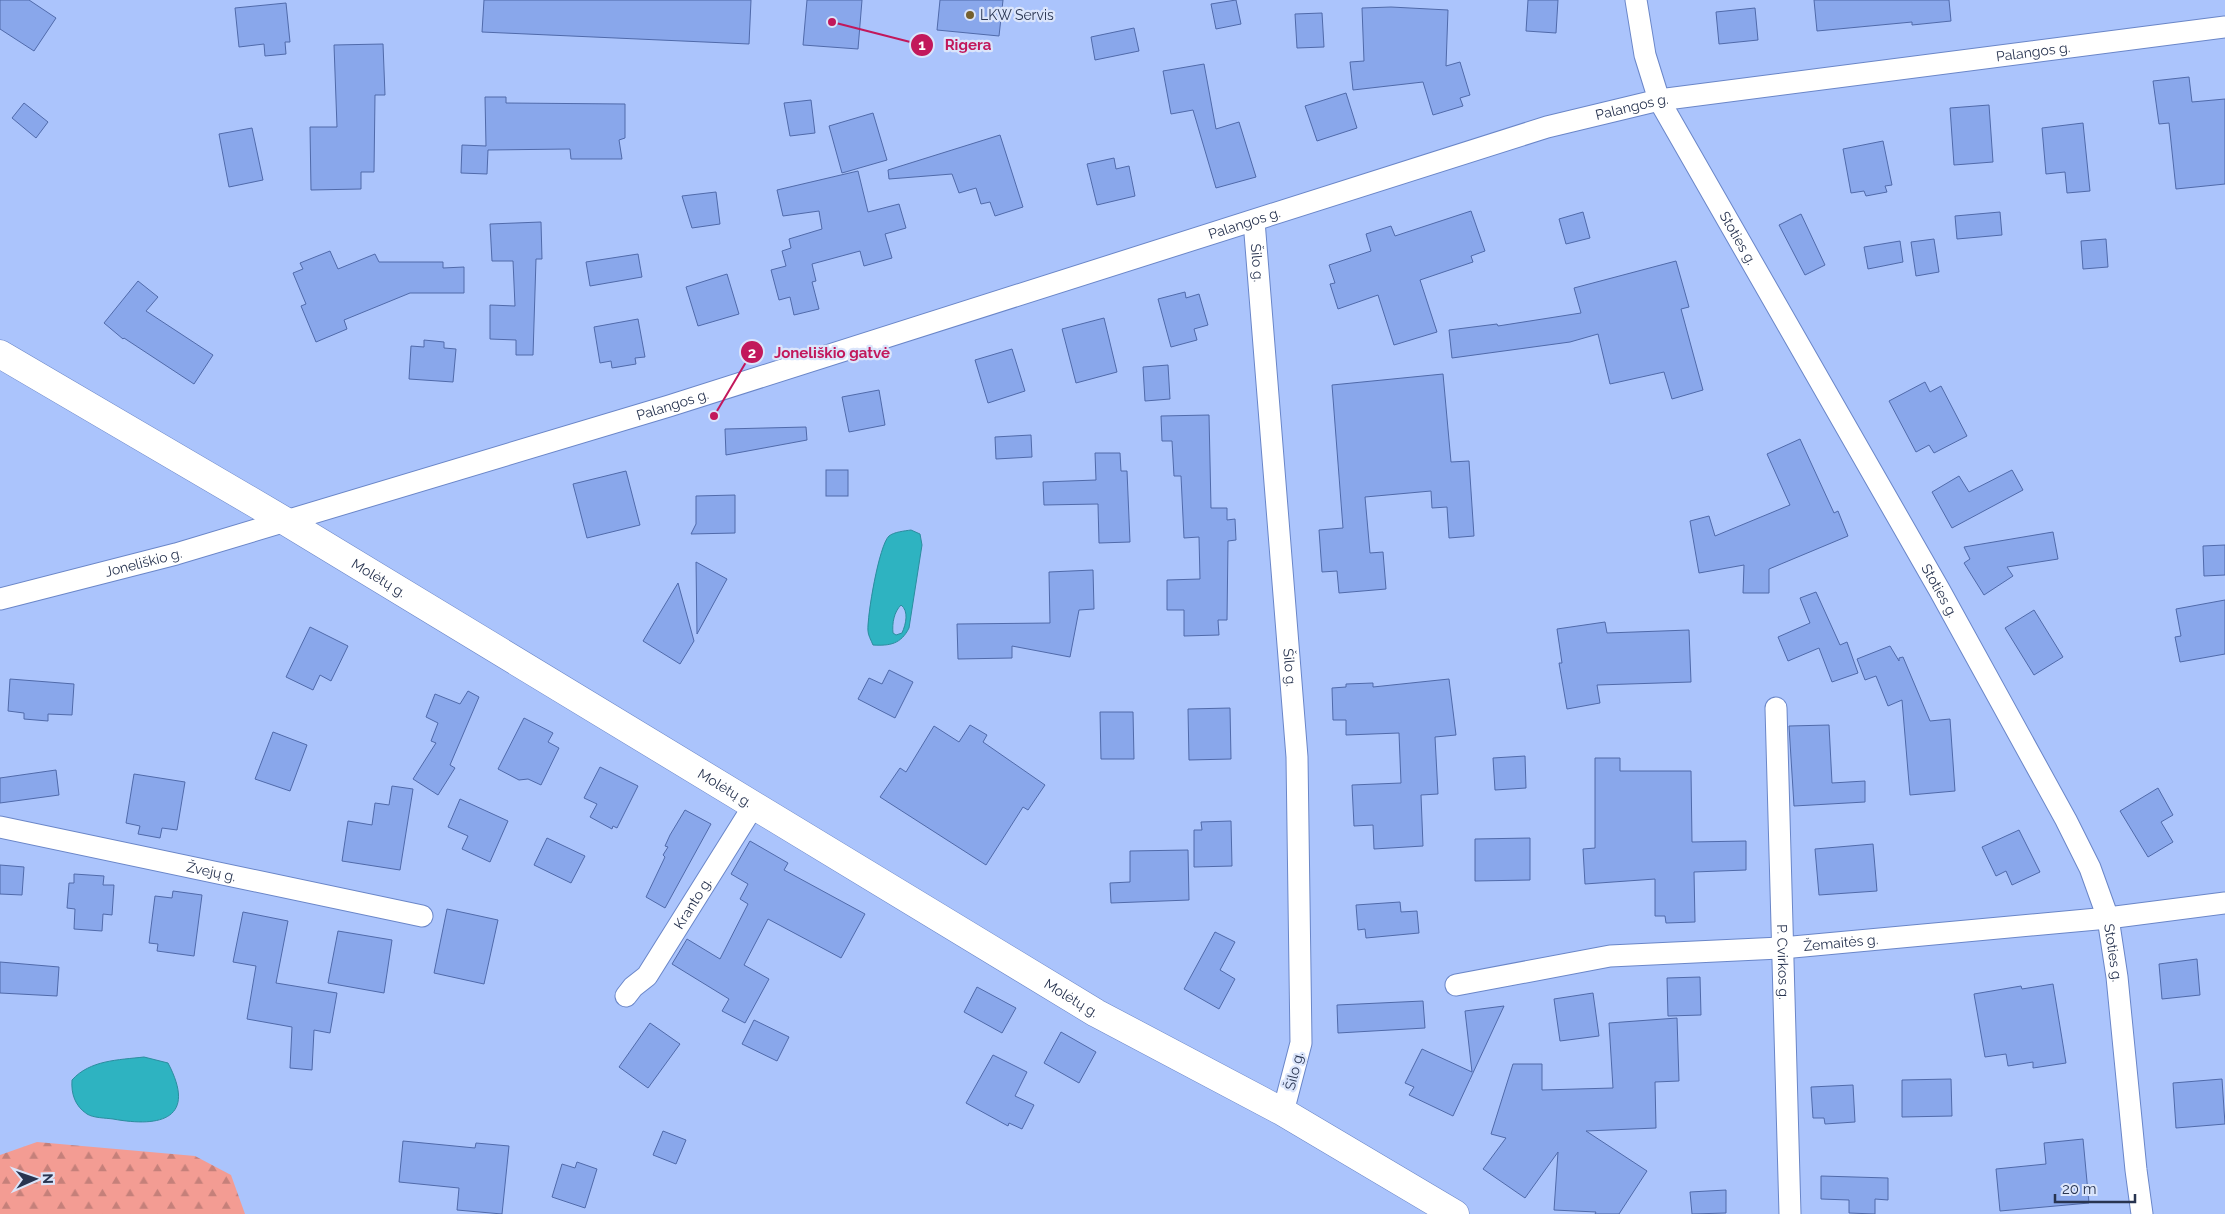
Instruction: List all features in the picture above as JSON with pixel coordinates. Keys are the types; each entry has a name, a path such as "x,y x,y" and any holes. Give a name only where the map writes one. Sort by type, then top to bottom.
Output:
{"street":[{"name":"Stoties g.","path":"1636,0 1644,55 1659,100 1940,590 2066,820 2090,868 2108,918 2117,978 2142,1214"},
{"name":"Palangos g.","path":"285,522 669,406 1547,127 1659,100 2027,51 2225,27"},
{"name":"Šilo g.","path":"1254,221 1297,757 1301,1043 1283,1112"},
{"name":"Molėtų g.","path":"0,354 285,522 1096,1013 1283,1112 1455,1214"},
{"name":"Joneliškio g.","path":"0,599 167,556 285,522"},
{"name":"P. Cvirkos g.","path":"1776,708 1790,1214"},
{"name":"Kranto g.","path":"626,996 633,987 647,976 754,805"},
{"name":"Žvejų g.","path":"0,827 422,916"},
{"name":"Žemaitės g.","path":"1456,985 1610,956 1782,948 2108,918 2225,904"}],"green space":[{"path":"37,1142 195,1156 231,1175 245,1214 0,1214 0,1155"}],"shaded area":[{"path":"911,530 920,534 922,545 909,628 899,641 885,645 873,645 868,633 868,623 874,581 881,553 889,536","holes":["901,605 906,614 905,626 902,633 896,635 893,633 894,618"]},
{"path":"144,1057 168,1063 176,1082 179,1096 176,1107 170,1115 160,1120 146,1122 131,1121 93,1116 87,1114 79,1107 73,1095 72,1080 79,1073 105,1062"}],"building":[{"path":"0,0 29,0 56,18 34,51 0,29"},
{"path":"484,0 751,0 749,44 482,32"},
{"path":"807,0 862,0 858,49 803,45"},
{"name":"LKW Servis","path":"940,0 1003,0 999,36 937,30"},
{"path":"1236,0 1241,24 1216,29 1211,4"},
{"path":"1528,0 1558,0 1556,33 1526,31"},
{"path":"1814,0 1949,0 1951,21 1912,25 1912,22 1817,31"},
{"path":"286,3 290,42 285,42 286,54 265,56 264,44 239,47 235,8"},
{"path":"1391,7 1448,10 1446,66 1460,62 1470,95 1460,98 1463,106 1433,115 1423,82 1353,90 1350,62 1364,61 1362,8"},
{"path":"1755,8 1758,40 1719,44 1716,12"},
{"path":"1322,13 1324,47 1297,48 1295,14"},
{"path":"1134,28 1139,51 1095,60 1091,37"},
{"path":"383,44 385,95 375,95 374,172 361,172 361,189 311,190 310,127 337,127 334,45"},
{"path":"1204,64 1216,129 1239,122 1256,177 1216,188 1193,110 1171,114 1163,71"},
{"path":"2189,77 2192,102 2225,99 2225,184 2176,189 2169,123 2159,124 2153,81"},
{"path":"1346,93 1357,128 1317,141 1305,106"},
{"path":"485,97 506,97 506,103 625,104 625,138 619,140 622,159 571,159 570,149 488,150 487,174 461,173 462,145 486,146"},
{"path":"811,100 815,133 790,136 784,103"},
{"path":"24,103 48,122 36,138 12,118"},
{"path":"1989,105 1993,162 1954,165 1950,108"},
{"path":"873,113 887,160 842,173 829,126"},
{"path":"2083,123 2090,191 2067,193 2065,172 2046,174 2042,128"},
{"path":"252,128 263,180 229,187 219,134"},
{"path":"1000,135 1023,207 995,216 990,202 981,204 976,188 959,193 952,174 889,179 888,170"},
{"path":"1883,141 1892,185 1885,186 1887,192 1866,196 1864,191 1851,193 1843,149"},
{"path":"1114,158 1116,169 1129,166 1135,196 1097,205 1087,164"},
{"path":"858,171 868,212 899,204 906,228 885,234 892,258 864,266 860,251 812,264 816,281 812,282 819,309 794,315 790,297 779,300 771,270 786,266 782,251 791,248 789,239 822,229 819,211 783,216 777,190"},
{"path":"716,192 720,224 692,228 682,196"},
{"path":"1471,211 1485,251 1471,256 1473,262 1420,280 1437,332 1394,345 1378,295 1338,309 1330,284 1335,283 1329,265 1371,251 1366,234 1391,226 1395,236"},
{"path":"1583,212 1590,238 1566,244 1559,219"},
{"path":"2000,212 2002,235 1957,239 1955,216"},
{"path":"1801,214 1825,265 1805,275 1779,225"},
{"path":"541,222 542,259 536,259 533,355 516,355 516,340 490,339 490,305 515,306 513,261 492,261 490,224"},
{"path":"1934,239 1939,272 1916,276 1911,242"},
{"path":"2106,239 2108,267 2083,269 2081,241"},
{"path":"1900,241 1903,262 1868,269 1864,247"},
{"path":"330,251 338,269 375,254 379,262 443,262 443,268 464,267 464,293 410,293 344,320 347,329 316,342 301,306 306,304 293,273 303,269 300,263"},
{"path":"638,254 642,277 590,286 586,262"},
{"path":"1676,261 1689,307 1681,309 1703,390 1672,399 1664,372 1610,384 1598,334 1570,342 1452,358 1449,330 1497,324 1498,326 1581,313 1574,288"},
{"path":"727,274 739,314 698,326 686,287"},
{"path":"138,281 158,297 146,311 213,355 194,384 123,339 104,323"},
{"path":"1185,292 1186,298 1199,294 1208,325 1194,329 1197,340 1171,347 1158,299"},
{"path":"1104,318 1117,372 1076,383 1062,329"},
{"path":"638,319 645,357 635,358 636,364 612,368 611,361 600,363 594,327"},
{"path":"424,340 444,342 444,348 456,349 453,382 409,379 411,346 424,347"},
{"path":"1012,349 1025,391 988,403 975,360"},
{"path":"1168,365 1170,399 1145,401 1143,367"},
{"path":"1443,374 1451,462 1469,461 1474,536 1449,538 1447,507 1432,508 1431,491 1365,497 1370,553 1383,552 1386,589 1339,593 1337,571 1322,572 1319,530 1343,528 1332,385"},
{"path":"1925,382 1930,392 1941,386 1967,436 1934,453 1929,445 1916,452 1889,401"},
{"path":"879,390 885,425 849,432 842,397"},
{"path":"1209,415 1211,508 1227,508 1227,520 1235,519 1236,540 1228,541 1227,620 1218,620 1219,635 1184,636 1184,610 1167,610 1167,580 1200,579 1199,537 1184,538 1181,476 1174,476 1172,441 1162,441 1161,416"},
{"path":"806,427 807,440 726,455 725,429"},
{"path":"1031,435 1032,457 996,459 995,437"},
{"path":"1800,439 1834,513 1838,511 1848,536 1769,569 1769,593 1743,593 1744,565 1699,573 1690,521 1709,516 1715,536 1790,505 1767,454"},
{"path":"1095,453 1120,453 1121,471 1127,471 1130,542 1099,543 1098,504 1044,505 1043,482 1096,480"},
{"path":"826,470 848,470 848,496 826,496"},
{"path":"2012,470 2023,490 1952,528 1932,492 1959,476 1969,492"},
{"path":"626,471 640,525 587,538 573,484"},
{"path":"735,495 735,533 691,534 696,524 696,496"},
{"path":"2053,532 2058,559 2007,567 2013,576 1984,595 1964,563 1970,559 1964,547"},
{"path":"2225,545 2225,575 2204,576 2203,546"},
{"path":"696,562 727,579 697,634"},
{"path":"1093,570 1094,609 1079,610 1070,657 1012,646 1012,658 958,659 957,624 1050,623 1049,572"},
{"path":"678,583 694,641 680,664 643,641"},
{"path":"1816,592 1840,645 1847,642 1858,673 1832,682 1819,648 1788,661 1778,637 1810,623 1800,598"},
{"path":"2225,600 2225,654 2180,662 2175,637 2181,636 2176,609"},
{"path":"2034,610 2063,657 2034,675 2005,628"},
{"path":"1605,622 1607,633 1689,630 1691,682 1597,685 1600,703 1567,709 1559,663 1562,663 1557,629"},
{"path":"310,627 348,646 331,681 320,675 313,690 286,677"},
{"path":"1890,646 1899,661 1899,658 1903,657 1930,721 1950,719 1955,791 1910,795 1902,700 1888,706 1876,676 1865,680 1857,659"},
{"path":"889,670 913,682 895,718 858,699 869,678 882,684"},
{"path":"10,679 74,684 72,715 48,714 48,721 24,719 24,713 8,711"},
{"path":"1449,679 1456,735 1435,737 1438,794 1421,795 1423,846 1374,849 1373,825 1354,826 1352,785 1401,783 1399,733 1346,735 1346,720 1333,720 1332,688 1346,687 1346,684 1373,683 1373,687"},
{"path":"468,691 479,697 450,765 455,768 438,795 413,779 436,743 431,741 438,723 426,717 435,694 460,704"},
{"path":"1230,708 1231,759 1189,760 1188,709"},
{"path":"1100,712 1133,712 1134,759 1101,759"},
{"path":"524,718 553,733 548,742 559,748 541,785 528,779 519,780 498,769"},
{"path":"970,725 987,735 983,742 1045,785 1028,810 1023,807 986,865 880,797 900,768 906,772 934,726 959,742"},
{"path":"1829,725 1832,783 1865,781 1865,802 1794,806 1789,726"},
{"path":"273,732 307,745 290,791 255,779"},
{"path":"1525,756 1526,788 1495,790 1493,758"},
{"path":"1595,758 1620,758 1620,771 1691,771 1692,842 1746,841 1746,870 1694,872 1695,922 1666,923 1665,916 1655,916 1655,879 1585,884 1583,849 1595,848"},
{"path":"600,767 638,786 617,828 613,826 612,829 590,817 597,804 584,798"},
{"path":"56,770 59,795 0,803 0,778"},
{"path":"134,774 185,782 177,830 162,828 160,838 138,834 140,826 126,823"},
{"path":"392,786 413,789 400,870 342,861 348,821 372,825 375,803 389,805"},
{"path":"2158,788 2173,815 2161,822 2173,842 2148,857 2120,811"},
{"path":"460,799 508,821 490,862 462,849 468,836 448,827"},
{"path":"685,810 711,824 665,908 646,897 665,857 663,855 668,847 665,846"},
{"path":"1231,821 1232,866 1194,867 1194,830 1202,830 1201,822"},
{"path":"2019,830 2040,872 2012,885 2006,871 1996,876 1982,847"},
{"path":"547,838 585,856 571,883 534,865"},
{"path":"1530,838 1530,880 1475,881 1475,839"},
{"path":"750,841 788,863 784,870 865,914 841,958 768,919 744,965 769,979 745,1023 722,1011 729,999 672,964 687,939 720,959 748,904 740,899 748,884 731,874"},
{"path":"1873,844 1877,891 1819,895 1815,849"},
{"path":"1188,850 1189,900 1111,903 1110,883 1130,882 1130,851"},
{"path":"0,865 24,867 22,895 0,894"},
{"path":"74,874 104,876 103,885 114,885 112,915 103,914 102,931 74,929 75,909 67,908 69,883 74,883"},
{"path":"173,891 202,895 194,956 157,951 158,944 149,943 155,896 172,898"},
{"path":"1400,902 1401,912 1417,911 1419,933 1366,938 1365,929 1358,930 1356,905"},
{"path":"447,909 498,920 484,984 434,973"},
{"path":"243,912 288,921 276,983 337,993 330,1033 314,1030 312,1070 290,1068 292,1027 247,1019 256,966 233,962"},
{"path":"338,931 392,940 384,993 328,983"},
{"path":"1215,932 1235,942 1220,970 1235,979 1219,1009 1184,989"},
{"path":"2197,959 2200,995 2162,999 2159,964"},
{"path":"0,962 59,967 57,996 0,993"},
{"path":"1700,977 1701,1015 1668,1016 1667,978"},
{"path":"2053,984 2066,1063 2033,1068 2033,1062 2008,1066 2006,1054 1985,1057 1974,994 2021,986 2022,989"},
{"path":"977,987 1016,1008 1002,1033 964,1012"},
{"path":"1593,993 1599,1036 1560,1041 1554,999"},
{"path":"1423,1001 1425,1028 1338,1033 1337,1005"},
{"path":"1504,1006 1453,1116 1409,1095 1414,1087 1405,1083 1422,1049 1472,1072 1465,1011"},
{"path":"1677,1018 1679,1081 1655,1082 1656,1128 1586,1131 1647,1171 1619,1214 1554,1210 1558,1152 1525,1198 1483,1169 1506,1138 1491,1134 1513,1064 1542,1064 1542,1090 1613,1088 1609,1023"},
{"path":"754,1020 789,1037 777,1061 742,1044"},
{"path":"650,1023 680,1044 648,1088 619,1067"},
{"path":"1061,1032 1096,1052 1079,1083 1044,1063"},
{"path":"993,1055 1027,1072 1015,1096 1034,1105 1022,1129 1009,1123 1008,1126 966,1103"},
{"path":"1951,1079 1952,1116 1902,1117 1902,1080"},
{"path":"2222,1079 2225,1124 2176,1128 2173,1083"},
{"path":"1853,1085 1855,1122 1825,1124 1824,1118 1813,1118 1811,1087"},
{"path":"663,1131 686,1140 676,1164 653,1155"},
{"path":"2083,1139 2089,1203 2000,1211 1996,1169 2046,1164 2044,1143"},
{"path":"403,1141 475,1148 476,1143 509,1146 502,1214 457,1210 459,1188 399,1182"},
{"path":"577,1162 597,1169 585,1208 552,1197 562,1164 575,1168"},
{"path":"1821,1176 1888,1178 1888,1200 1875,1199 1875,1214 1849,1213 1849,1200 1821,1199"},
{"path":"1726,1190 1726,1213 1692,1214 1690,1192"}],"place":[{"name":"LKW Servis","path":"970,15"},
{"name":"Rigera","path":"832,22"},
{"name":"Joneliškio gatvė","path":"714,416"}]}
